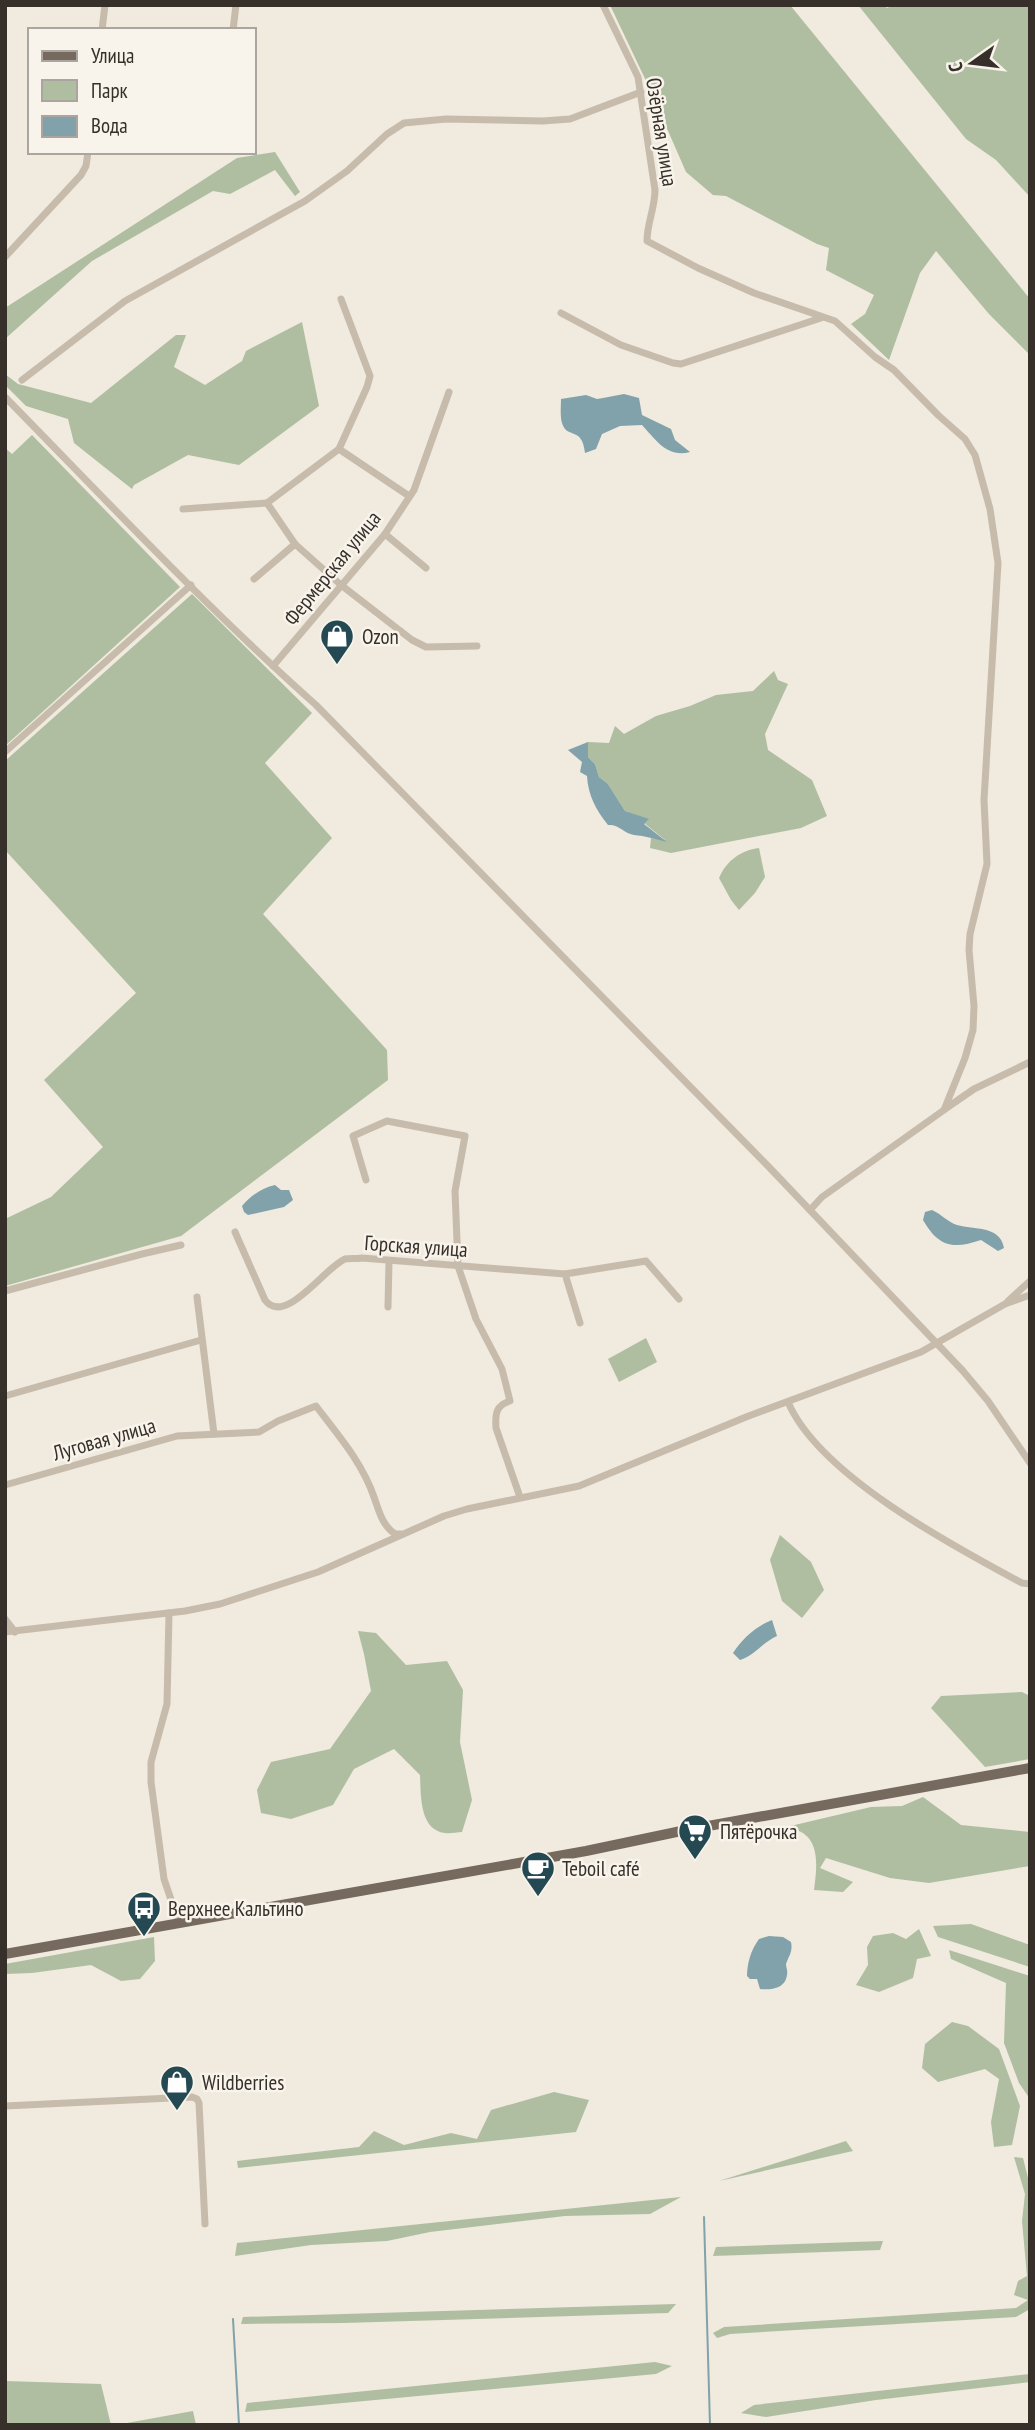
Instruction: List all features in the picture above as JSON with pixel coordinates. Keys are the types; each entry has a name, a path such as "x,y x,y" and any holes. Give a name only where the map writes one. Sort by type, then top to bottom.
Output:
{"main road":[{"path":"5,1954 586,1851 1030,1768"}],"street":[{"path":"102,28 105,5"},
{"path":"233,28 236,5"},
{"name":"Озёрная улица","path":"603,5 638,77 641,92 655,190 647,241 754,293 803,309 821,318"},
{"path":"22,380 125,301 304,201 347,171 387,134 404,123 446,119 570,120 641,92"},
{"path":"5,257 81,175 88,154"},
{"path":"183,509 267,503 339,449 370,376 341,299"},
{"path":"561,313 621,345 681,364 821,318 835,321 875,358 894,370 937,415 965,439 975,455 990,509 998,563 984,800 987,864 969,942 973,1030 944,1111"},
{"name":"Фермерская улица","path":"273,666 385,534 414,490 449,392"},
{"path":"5,397 191,586 316,705 938,1343 988,1401 1030,1463"},
{"path":"339,449 410,496"},
{"path":"267,503 295,544 341,585 418,644 426,647 477,646"},
{"path":"385,534 426,568"},
{"path":"254,579 295,544"},
{"path":"5,752 191,586"},
{"path":"810,1210 822,1197 974,1089 1030,1062"},
{"path":"366,1180 352,1136 387,1121 465,1136 455,1191 458,1266 476,1319 502,1369 510,1401 498,1408 495,1415 496,1427 520,1497"},
{"name":"Горская улица","path":"235,1232 265,1300 270,1307 276,1308 282,1308 301,1295 345,1259 565,1274 646,1261 679,1299"},
{"path":"5,1291 181,1245"},
{"path":"388,1307 389,1261"},
{"path":"565,1274 580,1323"},
{"path":"1005,1304 1030,1281"},
{"path":"5,1632 169,1613 220,1604 318,1572 444,1516 579,1486 746,1417 938,1343 970,1322 1030,1295"},
{"path":"197,1297 214,1434"},
{"path":"5,1396 201,1340"},
{"path":"788,1402 804,1430 828,1456 854,1478 946,1543 1022,1583 1030,1584"},
{"name":"Луговая улица","path":"5,1485 177,1436 259,1432 278,1421 316,1406 360,1465 370,1483 384,1524"},
{"path":"384,1524 395,1534 402,1534"},
{"path":"380,1544 384,1538 384,1524"},
{"path":"169,1613 167,1704 151,1762 151,1782 164,1879 179,1923"},
{"path":"5,1619 15,1632"},
{"path":"5,2106 192,2096 200,2105 205,2224"}],"green space":[{"path":"610,5 790,5 1030,299 1030,355 989,314 936,251 920,273 889,360 851,324 865,314 874,295 826,270 829,248 726,196 713,195 686,172"},
{"path":"858,5 884,5 887,8 893,5 1030,5 1030,197 996,160 966,139"},
{"path":"275,152 300,192 295,196 275,170 230,194 213,191 92,261 5,339 5,308 237,158"},
{"path":"302,322 319,406 239,465 188,455 134,485 132,489 74,443 68,419 26,406 5,385 5,374 18,384 91,403 176,335 186,335 174,367 205,385 242,361 246,351"},
{"path":"32,435 180,587 5,746 5,448 12,454"},
{"path":"192,594 312,713 265,763 332,838 263,914 387,1050 388,1080 181,1236 5,1286 5,1219 51,1197 103,1147 44,1080 136,993 5,850 5,761"},
{"path":"774,671 778,680 788,684 765,734 768,750 812,780 827,816 801,828 671,853 650,848 651,838 665,840 644,823 648,820 625,811 608,784 599,777 595,764 588,757 588,742 609,743 615,726 624,734 656,716 716,695 753,691"},
{"path":"759,848 765,877 739,910 719,878 735,857"},
{"path":"646,1338 657,1362 619,1382 608,1359"},
{"path":"780,1535 811,1562 824,1590 802,1618 782,1601 770,1560"},
{"path":"358,1631 376,1633 406,1665 447,1661 463,1690 460,1742 472,1800 462,1832 445,1833 430,1825 421,1801 420,1775 394,1749 354,1769 333,1805 291,1819 261,1813 257,1790 271,1762 330,1749 371,1691"},
{"path":"1022,1692 1030,1696 1030,1759 985,1767 931,1708 941,1696"},
{"path":"923,1797 961,1825 1030,1832 1030,1866 929,1883 890,1878 826,1858 820,1868 853,1882 843,1892 814,1890 816,1857 811,1842 799,1831 782,1828 871,1807 902,1806"},
{"path":"971,1924 1030,1945 1030,1967 938,1937 933,1926"},
{"path":"919,1929 931,1956 917,1959 913,1978 879,1992 856,1985 868,1965 867,1947 873,1936 893,1933 906,1939"},
{"path":"154,1937 155,1961 140,1979 121,1981 91,1965 5,1974 5,1964"},
{"path":"949,1950 1030,1976 1030,2099 1019,2083 1004,2043 1006,1983 951,1959"},
{"path":"952,2022 968,2026 999,2049 1020,2106 1012,2145 994,2147 991,2122 999,2079 985,2069 938,2082 922,2068 925,2044"},
{"path":"554,2092 589,2100 576,2132 238,2168 237,2161 359,2147 374,2131 404,2145 451,2133 477,2139 491,2110"},
{"path":"846,2141 853,2151 719,2181"},
{"path":"1014,2157 1023,2158 1030,2186 1030,2309 1016,2317 730,2334 717,2338 713,2333 724,2327 1016,2308 1028,2300 1014,2295 1018,2281 1027,2276 1022,2221 1025,2194"},
{"path":"681,2197 650,2214 565,2216 430,2232 387,2241 311,2245 235,2256 237,2243"},
{"path":"883,2241 880,2250 713,2256 716,2247"},
{"path":"676,2304 668,2313 241,2324 243,2317"},
{"path":"655,2362 672,2366 656,2374 245,2412 247,2403"},
{"path":"1030,2374 1030,2382 876,2400 766,2417 741,2413 754,2405"},
{"path":"5,2381 101,2384 111,2425 5,2425"},
{"path":"193,2411 196,2425 116,2425"}],"water":[{"path":"624,394 639,398 642,415 671,429 675,440 690,452 668,450 642,425 620,426 602,434 596,449 585,453 581,439 564,428 561,399 586,395 597,399"},
{"path":"588,742 588,757 595,764 599,777 608,784 625,811 649,819 644,824 667,842 630,834 608,825 593,802 587,776 580,772 582,762 568,750"},
{"path":"275,1185 281,1190 289,1190 293,1200 284,1207 248,1215 244,1212 242,1206 249,1199 261,1190"},
{"path":"932,1210 957,1225 992,1232 1002,1241 1004,1248 998,1251 981,1240 963,1245 941,1241 923,1220 925,1212"},
{"path":"772,1620 777,1636 740,1660 733,1653 745,1638"},
{"path":"769,1936 783,1937 791,1942 791,1951 786,1964 786,1980 773,1989 760,1989 757,1979 747,1976 748,1966 759,1939"}],"waterway":[{"path":"704,2217 710,2425"},
{"path":"233,2319 239,2425"}],"place":[{"name":"Ozon","path":"337,666"},
{"name":"Пятёрочка","path":"695,1861"},
{"name":"Teboil café","path":"538,1898"},
{"name":"Верхнее Кальтино","path":"144,1938"},
{"name":"Wildberries","path":"177,2112"}]}
